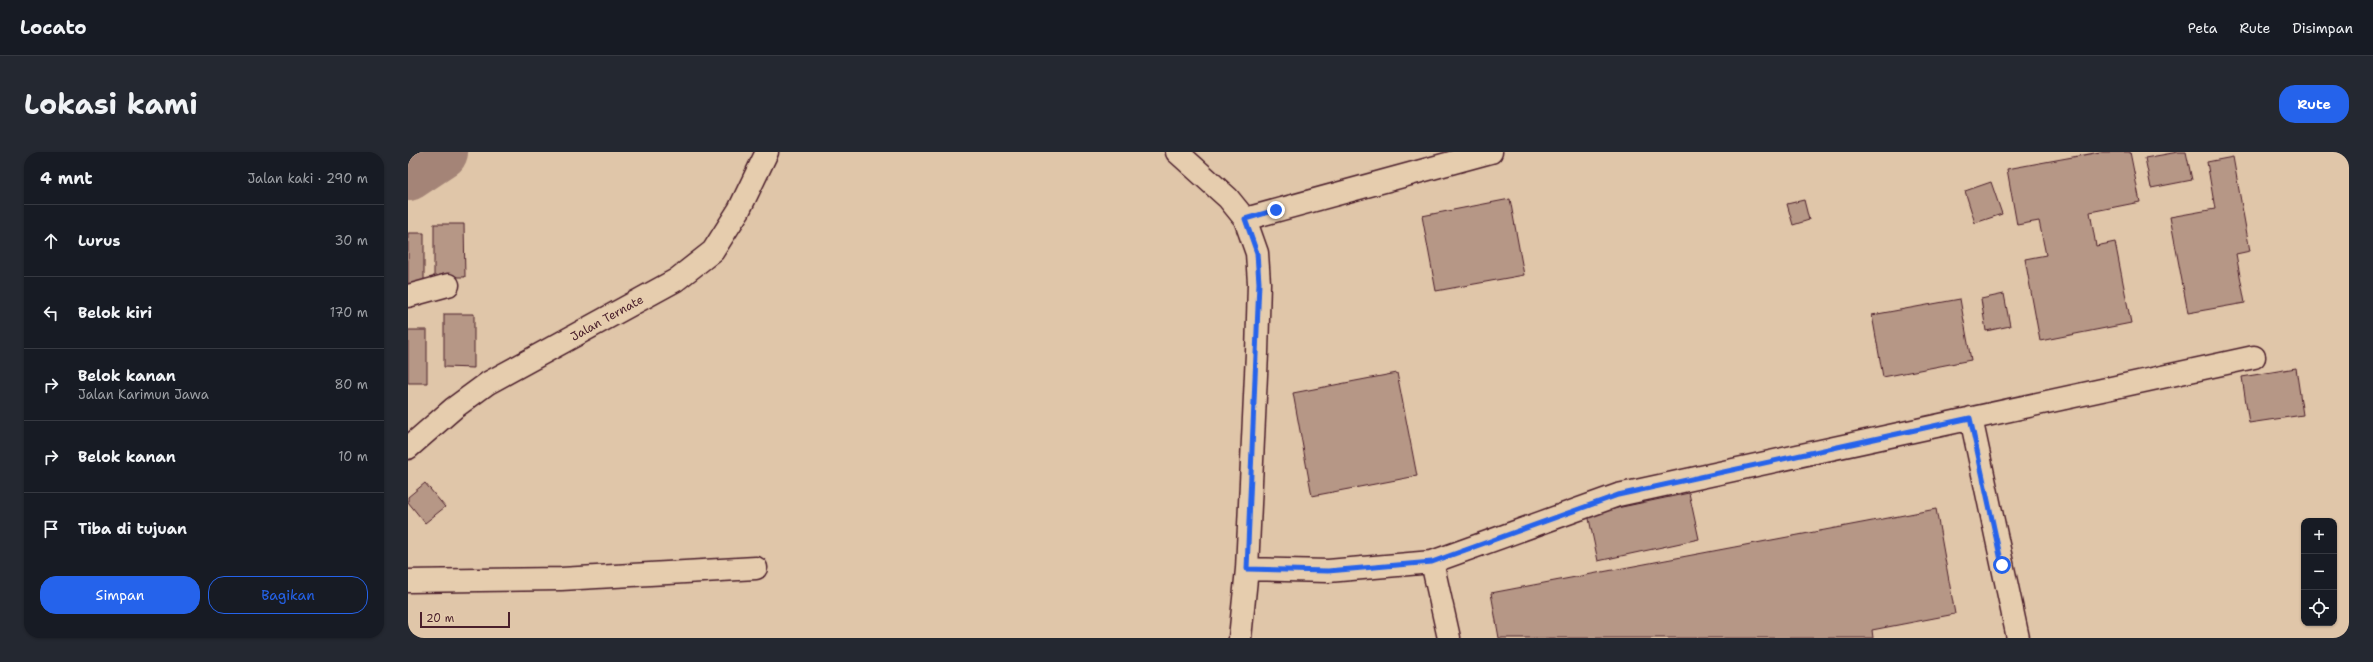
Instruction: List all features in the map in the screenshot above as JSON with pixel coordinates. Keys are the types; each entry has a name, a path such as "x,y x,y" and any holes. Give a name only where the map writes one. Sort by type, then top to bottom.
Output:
{"street":[{"name":"Jalan Ternate","path":"408,448 454,408 488,383 676,280 713,251 739,210 767,152"},
{"path":"1177,152 1228,198 1245,219 1257,253 1259,283 1247,569 1240,638"},
{"path":"1245,219 1491,152"},
{"path":"408,296 448,286"},
{"path":"1247,569 1328,571 1432,562 1618,495 2254,357"},
{"path":"1970,418 2018,638"},
{"path":"1432,562 1449,638"},
{"path":"408,581 561,579 756,568"}],"building":[{"path":"2100,152 2130,152 2140,202 2090,212 2096,246 2115,242 2131,323 2040,341 2025,259 2046,255 2039,221 2017,225 2007,169"},
{"path":"2186,152 2192,180 2151,188 2145,158"},
{"path":"2233,157 2250,251 2236,254 2245,303 2188,313 2170,217 2215,209 2207,162"},
{"path":"1991,182 2002,214 1975,223 1965,191"},
{"path":"1510,199 1524,275 1436,291 1422,216"},
{"path":"1804,200 1809,220 1793,225 1787,204"},
{"path":"434,224 464,224 465,277 434,277"},
{"path":"408,233 424,233 424,286 408,286"},
{"path":"2004,294 2010,326 1986,331 1981,299"},
{"path":"1960,299 1971,360 1883,377 1872,315"},
{"path":"444,314 474,314 474,368 444,367"},
{"path":"408,330 427,330 427,383 408,383"},
{"path":"2296,368 2303,415 2249,423 2242,377"},
{"path":"1397,373 1417,476 1312,496 1293,393"},
{"path":"425,483 445,507 425,523 408,502 408,497"},
{"path":"1689,493 1699,539 1598,561 1588,514"},
{"path":"1936,509 1955,614 1872,630 1873,638 1499,638 1491,593"}],"waterway":[{"path":"408,174 441,152"}],"route":[{"path":"1276,210 1245,219 1257,253 1259,283 1247,569 1328,571 1432,562 1618,495 1970,418 2002,565"}]}
